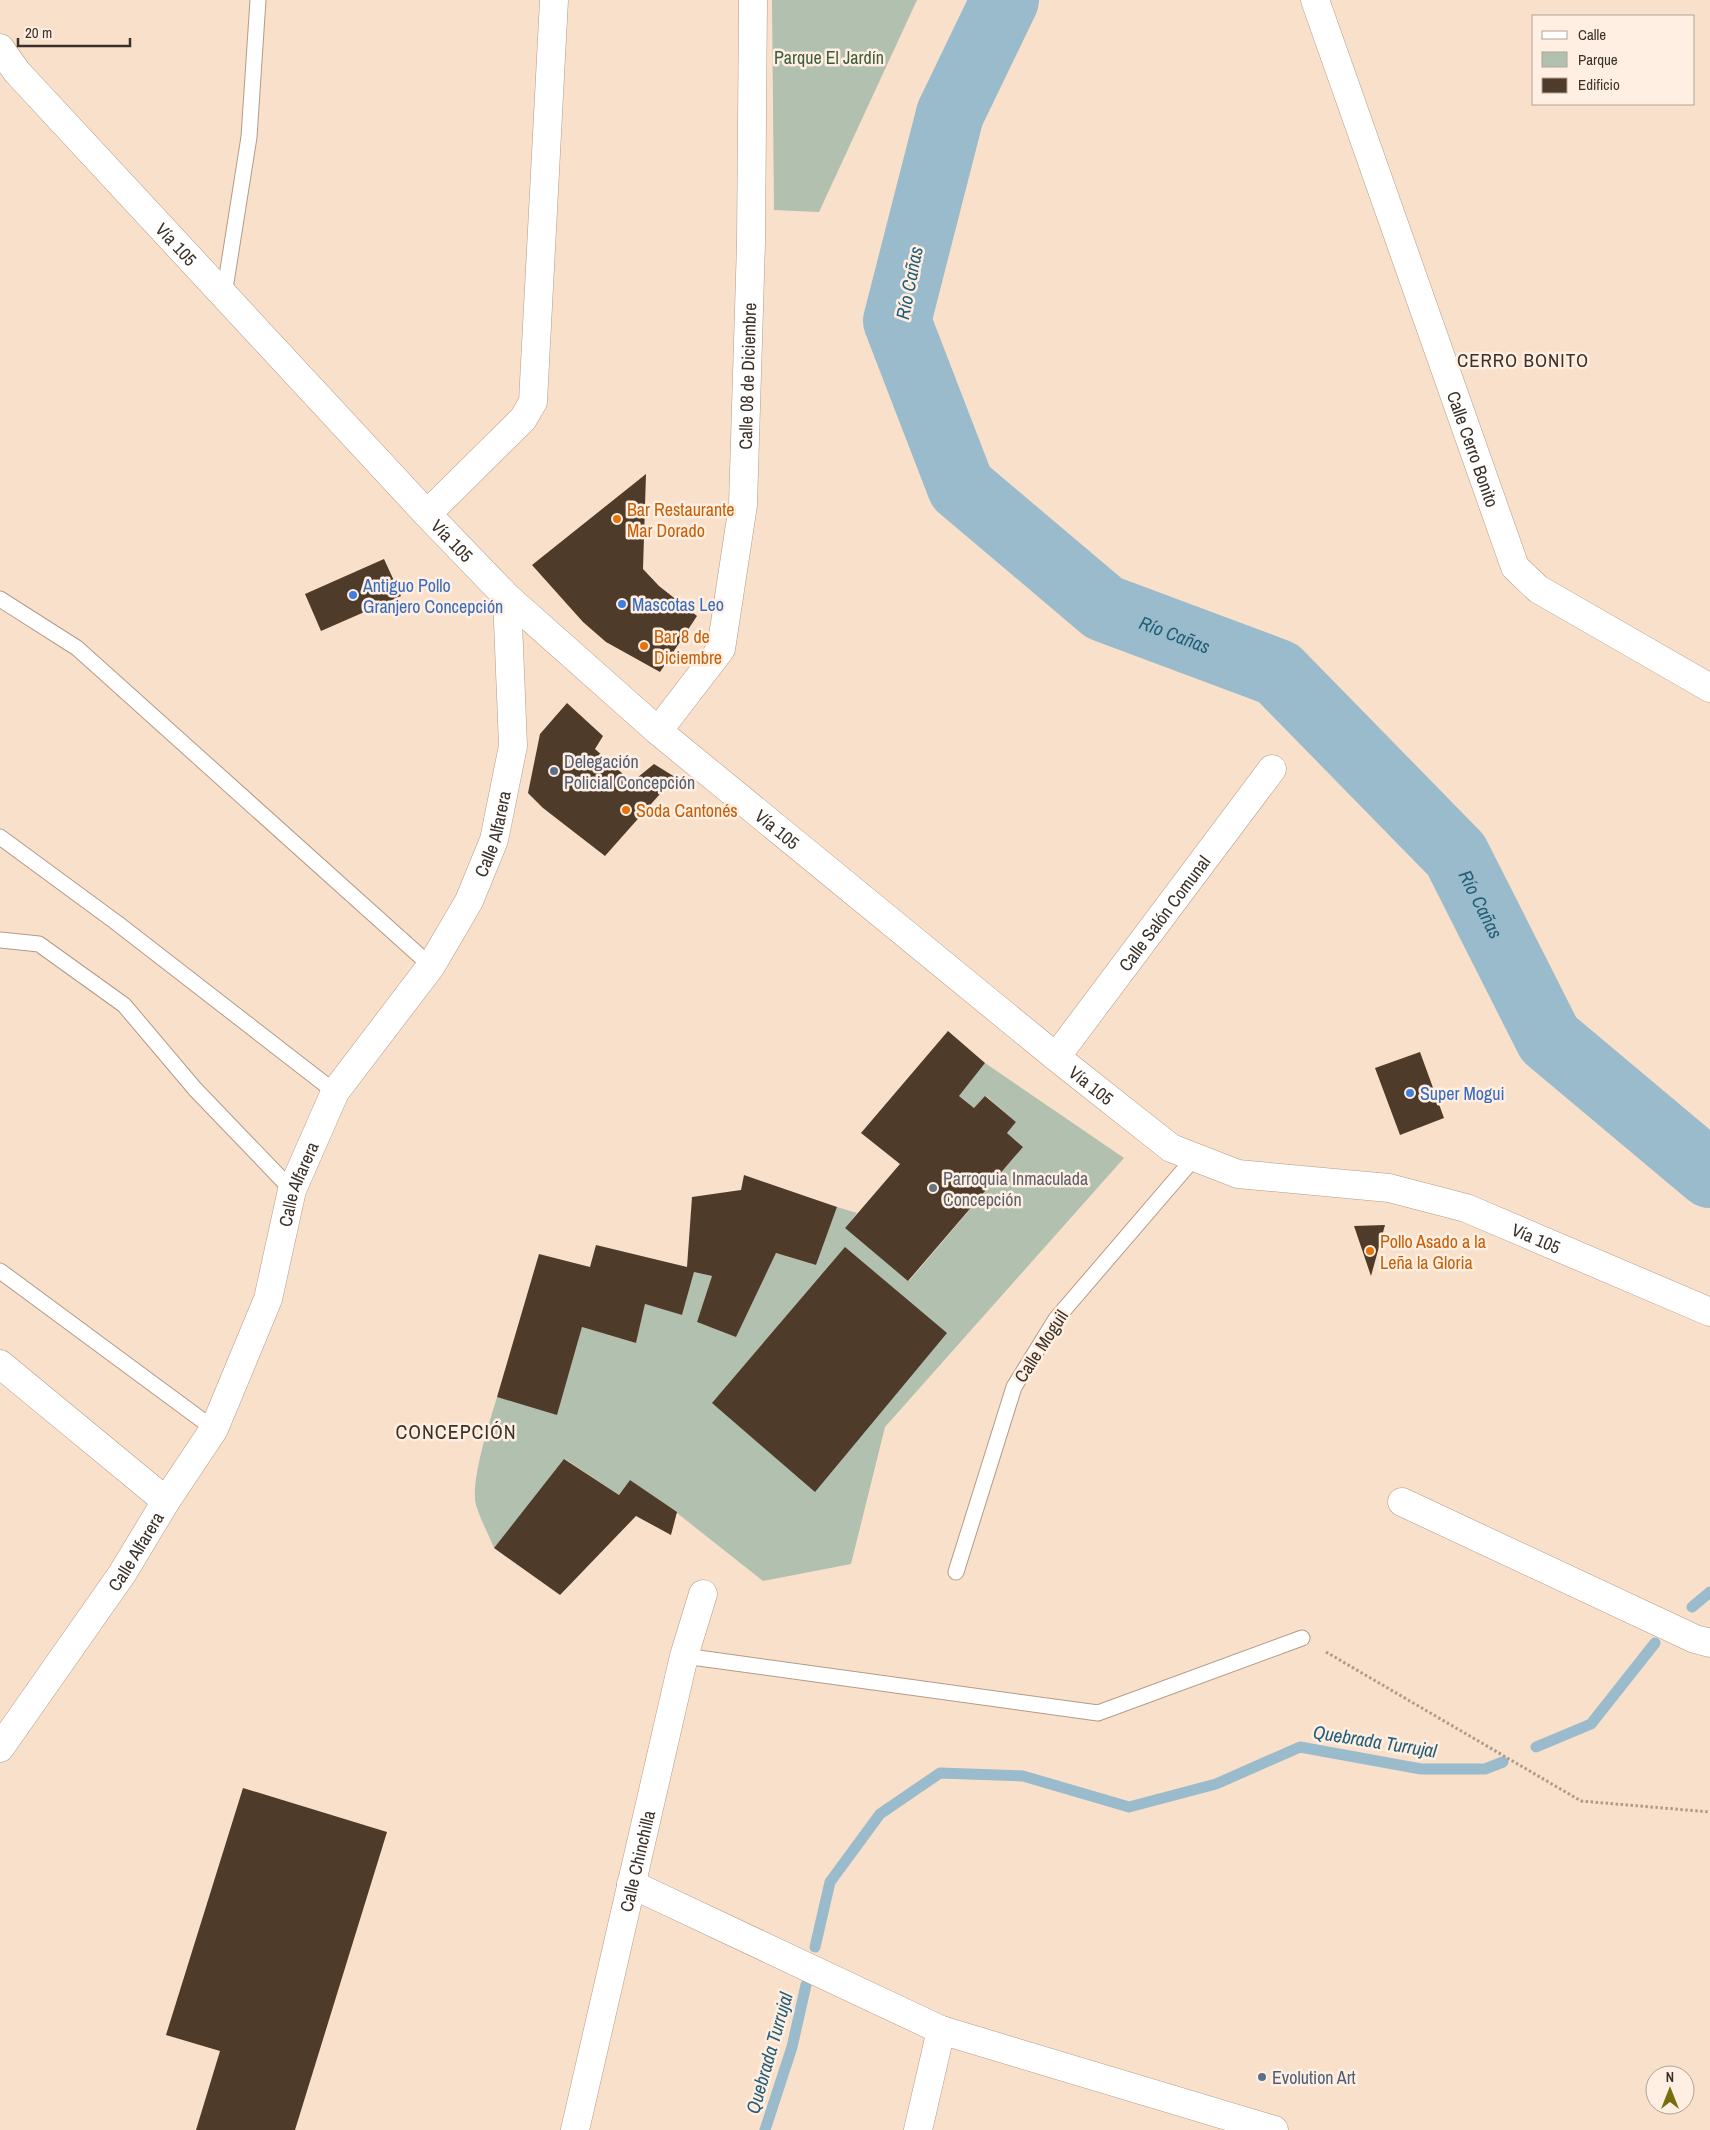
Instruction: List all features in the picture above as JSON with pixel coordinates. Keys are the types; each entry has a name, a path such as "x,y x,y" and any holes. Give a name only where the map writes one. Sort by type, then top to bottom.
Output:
{"street":[{"path":"428,514 523,419 533,402 554,0"},
{"name":"Calle 08 de Diciembre","path":"658,731 721,649 743,504 751,243 753,0"},
{"name":"Calle Cerro Bonito","path":"1315,0 1515,566 1538,589 1710,688"},
{"name":"Vía 105","path":"0,48 17,72 507,597 658,731 1171,1148 1238,1174 1389,1188 1466,1208 1710,1312"},
{"name":"Calle Alfarera","path":"0,1748 122,1574 166,1501 214,1429 268,1299 292,1190 335,1092 431,966 469,901 494,840 513,746 507,597"},
{"name":"Calle Salón Comunal","path":"1056,1056 1272,769"},
{"path":"0,1364 166,1501"},
{"path":"1402,1502 1695,1640 1710,1643"},
{"name":"Calle Chinchilla","path":"576,2130 684,1656 703,1594"},
{"path":"631,1884 941,2030 1274,2130"},
{"path":"918,2130 941,2030"}],"lane":[{"path":"224,295 249,137 258,0"},
{"path":"0,599 77,648 431,966"},
{"path":"0,837 117,923 335,1092"},
{"path":"0,940 39,944 124,1005 195,1089 292,1190"},
{"name":"Calle Moguil","path":"956,1572 1014,1387 1056,1319 1195,1157"},
{"path":"0,1271 214,1429"},
{"path":"684,1656 1098,1713 1302,1638"}],"path":[{"path":"1302,1638 1581,1801 1710,1812"}],"green space":[{"name":"Parque El Jardín","path":"772,0 917,0 819,212 774,210"},
{"path":"985,1063 1124,1158 885,1427 851,1564 763,1581 677,1513 630,1480 619,1495 565,1459 494,1548 476,1505 475,1489 482,1449 497,1397 557,1414 582,1327 636,1343 645,1304 682,1315 694,1272 712,1276 697,1322 736,1336 776,1253 816,1265 837,1207 857,1213 845,1228 909,1281 1023,1147 1007,1133 1016,1122 986,1096 974,1108 959,1096"}],"building":[{"path":"646,474 643,569 659,586 697,616 660,672 606,642 583,622 532,565"},
{"name":"Antiguo Pollo Granjero Concepción","path":"384,559 401,596 321,631 305,594"},
{"path":"567,703 603,736 595,749 632,782 654,764 675,777 605,856 543,808 528,793 540,734"},
{"name":"Parroquia Inmaculada Concepción","path":"948,1031 985,1063 959,1096 974,1108 985,1096 1016,1122 1007,1133 1023,1147 908,1281 845,1228 900,1164 861,1133"},
{"name":"Super Mogui","path":"1420,1052 1444,1118 1400,1135 1375,1068"},
{"path":"744,1175 837,1207 816,1265 776,1253 736,1337 697,1322 712,1276 694,1272 682,1315 645,1304 636,1343 582,1327 557,1415 497,1397 539,1254 590,1267 596,1245 687,1267 692,1197 741,1190"},
{"name":"Pollo Asado a la Leña la Gloria","path":"1385,1225 1371,1276 1354,1226"},
{"path":"845,1247 947,1333 815,1492 712,1403"},
{"path":"564,1459 619,1495 630,1480 677,1512 671,1535 636,1516 560,1595 494,1548"},
{"path":"243,1788 387,1832 295,2130 196,2130 220,2051 166,2035"}],"waterway":[{"name":"Río Cañas","path":"1005,0 950,114 897,321 961,487 1104,608 1278,673 1456,855 1549,1039 1710,1174"},
{"name":"Quebrada Turrujal","path":"1692,1607 1710,1592"},
{"name":"Quebrada Turrujal","path":"1536,1747 1591,1724 1655,1643"},
{"name":"Quebrada Turrujal","path":"815,1947 830,1882 880,1814 940,1773 1023,1776 1129,1807 1216,1784 1300,1747 1421,1769 1485,1769 1503,1762"},
{"name":"Quebrada Turrujal","path":"765,2130 792,2047 806,1985"}],"place":[{"name":"Bar Restaurante Mar Dorado","path":"617,519"},
{"name":"Antiguo Pollo Granjero Concepción","path":"353,595"},
{"name":"Mascotas Leo","path":"622,604"},
{"name":"Bar 8 de Diciembre","path":"644,646"},
{"name":"Delegación Policial Concepción","path":"554,771"},
{"name":"Soda Cantonés","path":"626,810"},
{"name":"Super Mogui","path":"1410,1093"},
{"name":"Parroquia Inmaculada Concepción","path":"933,1188"},
{"name":"Pollo Asado a la Leña la Gloria","path":"1370,1251"},
{"name":"Evolution Art","path":"1262,2077"}],"district":[{"name":"CERRO BONITO","path":"1523,360"},
{"name":"CONCEPCIÓN","path":"456,1431"}]}
